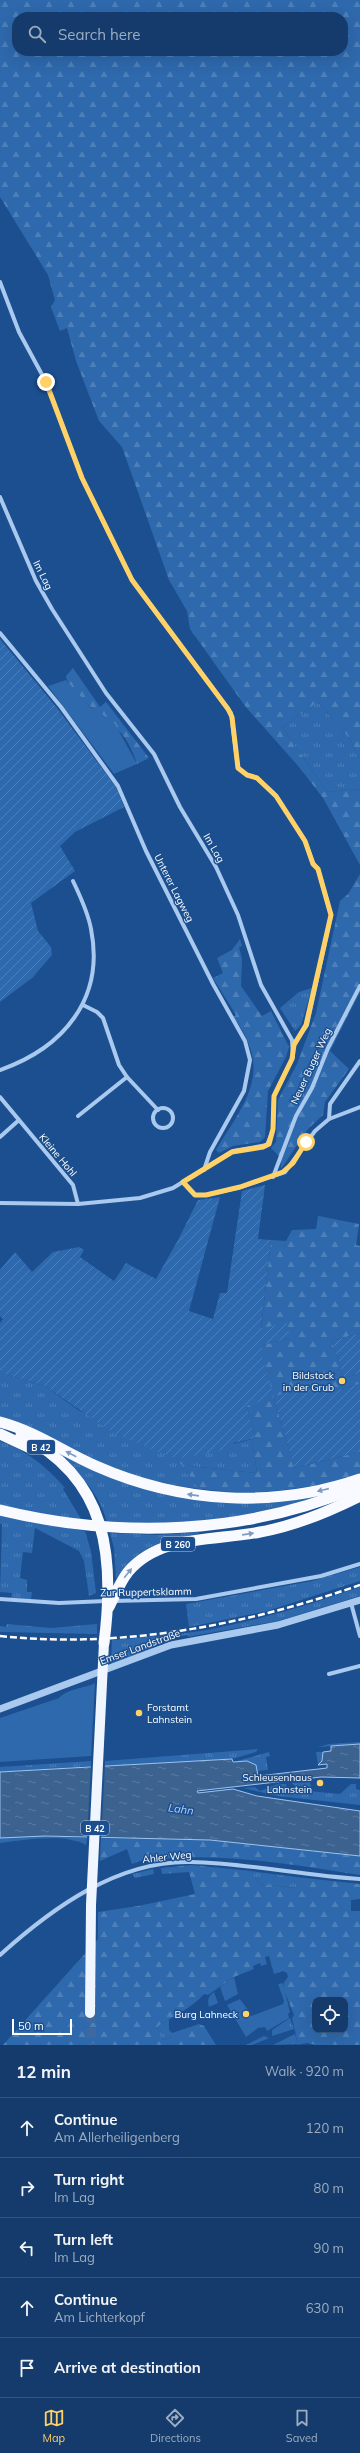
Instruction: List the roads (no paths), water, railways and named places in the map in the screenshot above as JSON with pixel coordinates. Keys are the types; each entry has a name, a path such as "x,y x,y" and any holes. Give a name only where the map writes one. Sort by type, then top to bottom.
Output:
{"highway":[{"path":"0,1422 30,1432 113,1474 149,1486 192,1495 242,1499 282,1497 322,1491 360,1479"},
{"name":"B 42","path":"0,1426 35,1444 56,1459 73,1480 97,1515 105,1542 109,1568 109,1607 104,1643"},
{"name":"B 42","path":"0,1434 21,1443 45,1458 73,1480 98,1544 102,1568 104,1643"},
{"name":"B 42","path":"0,1438 21,1443"},
{"name":"B 260","path":"0,1510 35,1518 104,1527 174,1528 210,1526 244,1522 313,1505 360,1486"},
{"name":"B 260","path":"109,1607 128,1573 137,1563 158,1550 180,1543 276,1529 328,1512 360,1496"}],"main road":[{"name":"B 42","path":"90,2013 91,1905 104,1643"}],"street":[{"path":"0,282 19,332 46,382 82,478 132,580 231,713 238,768 247,775 257,778 276,796 305,841 313,864 318,869 331,915 306,1025 294,1045 292,1059 274,1096 273,1129 269,1144 263,1147 234,1151 161,1194 140,1198 78,1204 14,1205 0,1203"},
{"name":"Im Lag","path":"0,497 36,581 52,609 106,693 154,754 180,807 216,867 238,915 261,985 289,1032 294,1045"},
{"name":"Unterer Lagweg","path":"0,633 61,707 118,786 146,851 213,984 245,1041 250,1060 244,1091 210,1152 204,1170"},
{"path":"0,1070 21,1063 52,1043 68,1027 83,1005 91,980 94,951 90,926 73,881"},
{"name":"Neuer Buger Weg","path":"273,1177 296,1116 312,1088 328,1048 360,986"},
{"path":"83,1005 97,1012 103,1018 119,1065 127,1077 158,1110"},
{"path":"329,1119 330,1104 360,1061"},
{"path":"78,1116 127,1077"},
{"name":"Kleine Hohl","path":"0,1097 73,1185 78,1204"},
{"path":"183,1182 195,1195 206,1195 273,1177 286,1171 313,1133 329,1119 360,1107"},
{"path":"166,1109 172,1114 173,1120 170,1126 162,1128 156,1125 154,1118 158,1110 166,1109"},
{"path":"0,1137 19,1120"},
{"name":"Zur Ruppertsklamm","path":"0,1599 59,1603 196,1599 313,1578 360,1564"},
{"name":"Emser Landstraße","path":"0,1709 171,1645 278,1624 360,1600"},
{"path":"351,1603 360,1636"},
{"path":"329,1674 360,1666"},
{"name":"Ahler Weg","path":"0,1955 24,1933 69,1902 109,1879 137,1868 190,1862 360,1879"}],"water":[{"name":"Lahn","path":"360,1744 360,1778 321,1777 197,1791 198,1793 233,1789 257,1796 360,1811 360,1856 210,1840 45,1836 0,1838 0,1772 232,1759 233,1762 247,1761 256,1765 258,1776 327,1768 327,1764 318,1765 322,1761 323,1752 331,1751 331,1746"}],"tunnel":[{"path":"90,2013 92,2045"}],"railway":[{"path":"0,1636 46,1639 92,1639 137,1636 183,1630 273,1612 360,1585"}],"place":[{"name":"Bildstock in der Grub","path":"342,1381"},
{"name":"Forstamt Lahnstein","path":"139,1713"},
{"name":"Schleusenhaus Lahnstein","path":"320,1783"},
{"name":"Burg Lahneck","path":"246,2014"}]}
